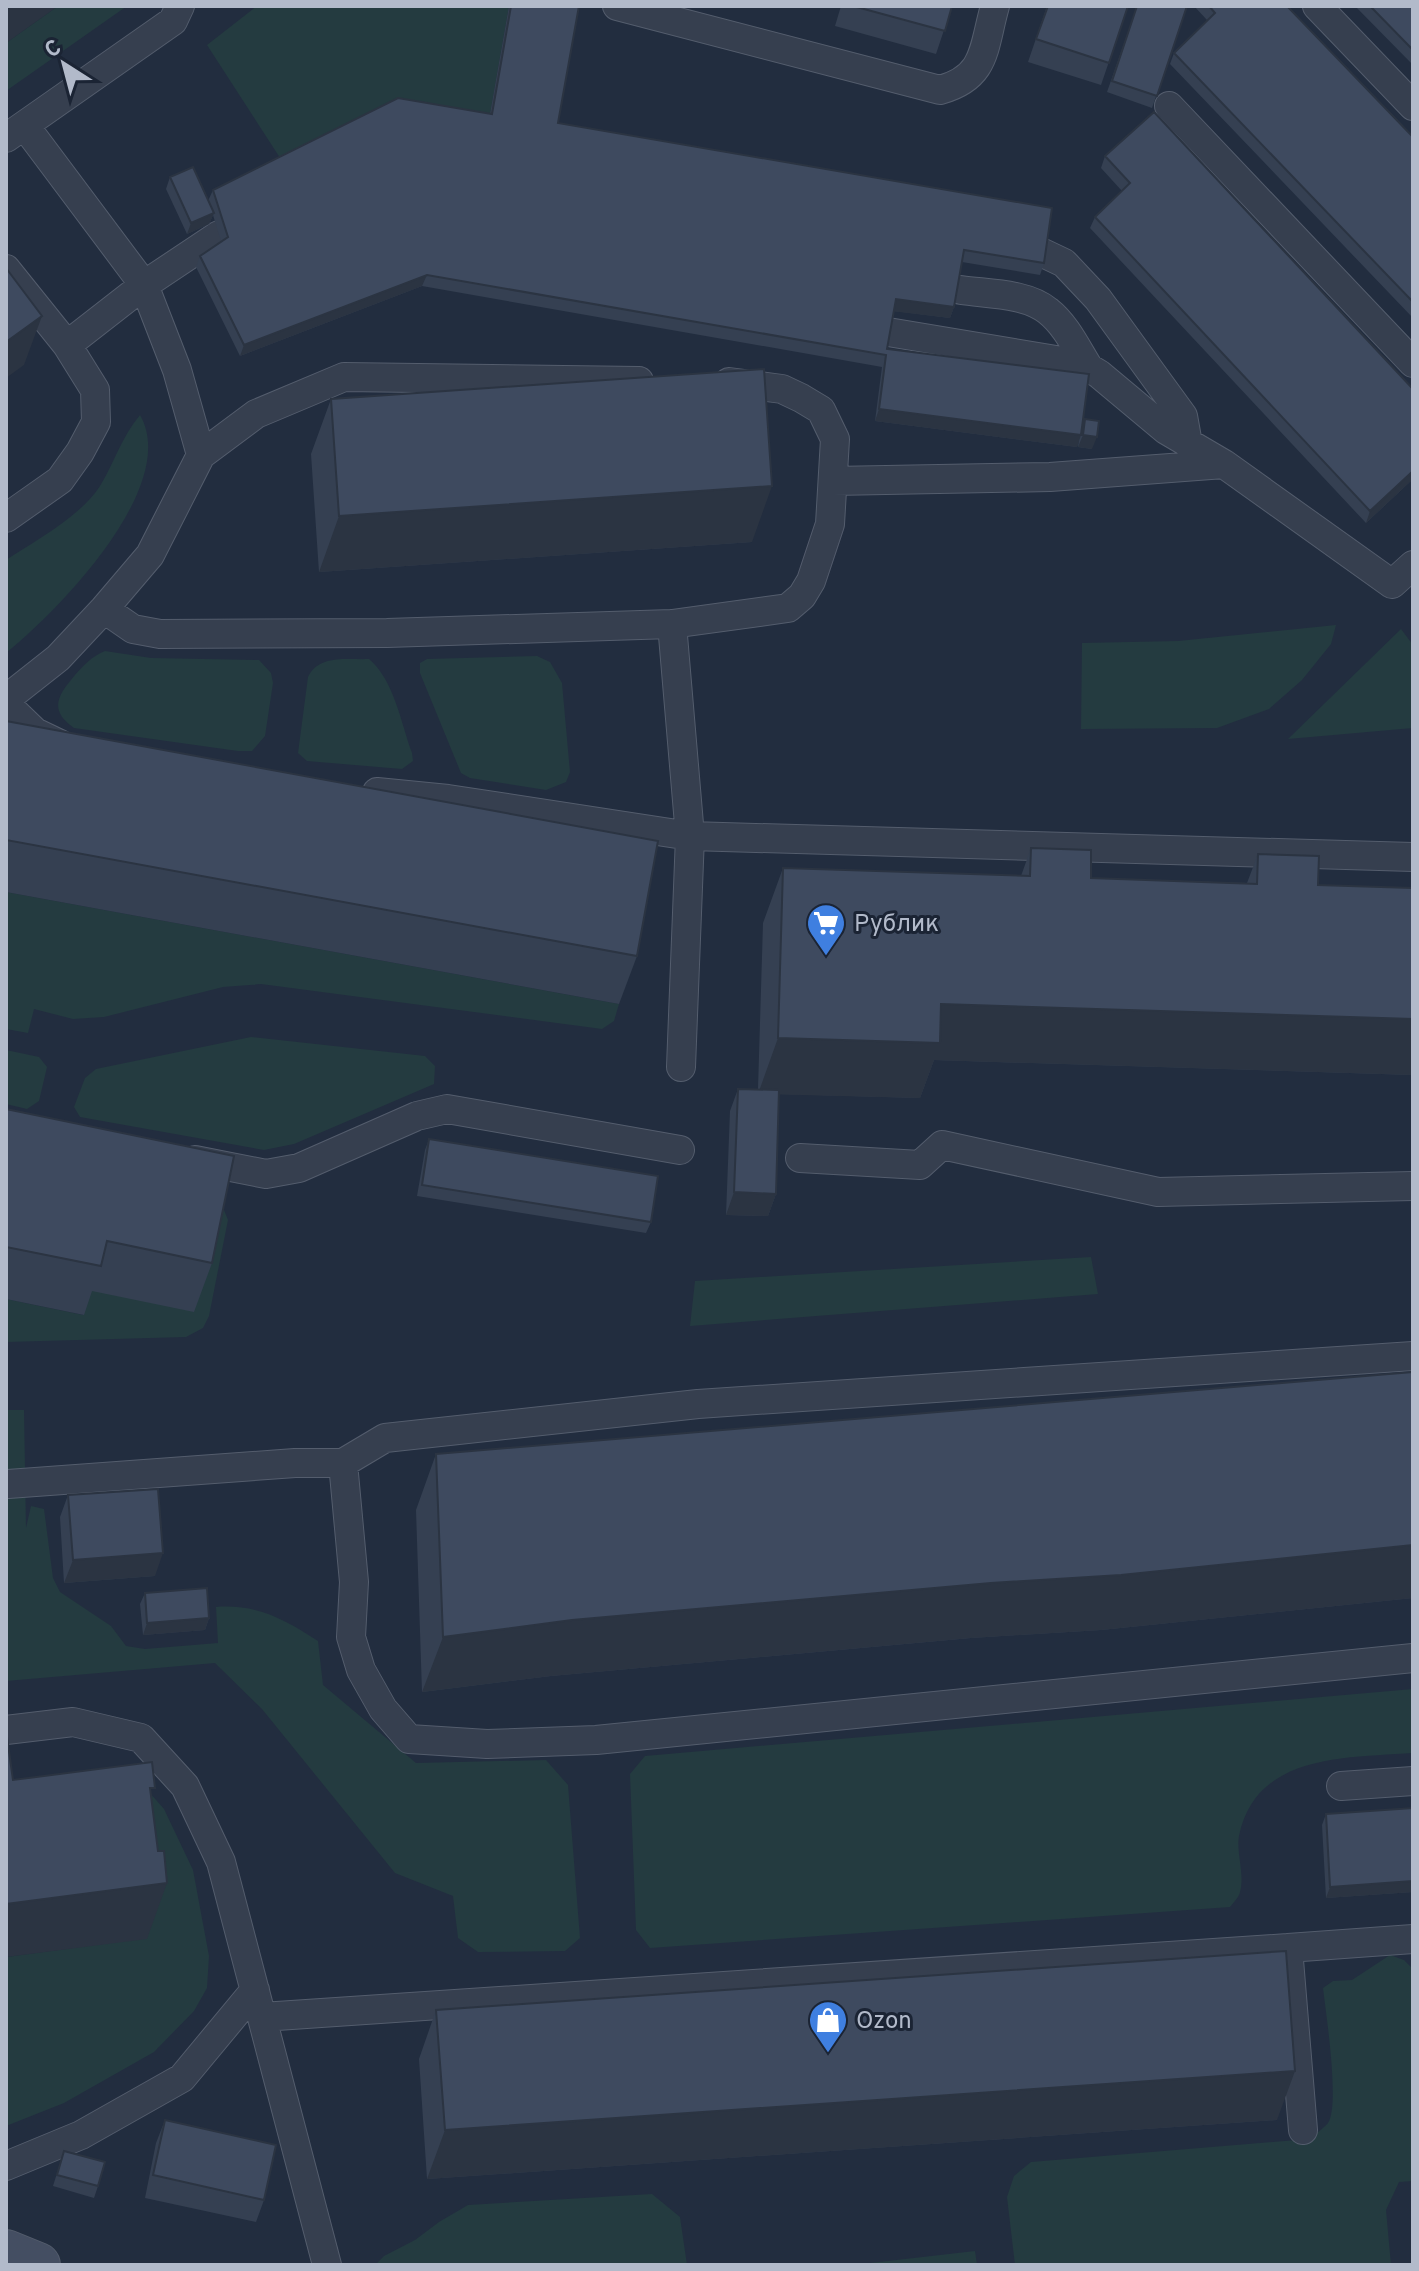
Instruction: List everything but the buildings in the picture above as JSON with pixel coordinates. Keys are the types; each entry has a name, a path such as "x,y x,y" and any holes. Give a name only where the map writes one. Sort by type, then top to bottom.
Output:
{"main road":[{"path":"6,2252 38,2265"}],"lane":[{"path":"180,6 173,21 15,132 144,285 177,370 201,455"},
{"path":"617,6 940,90 959,85 976,72 995,6"},
{"path":"1317,6 1413,106"},
{"path":"1169,106 1413,363"},
{"path":"67,345 144,285 219,235"},
{"path":"1043,253 1064,263 1098,299 1178,407 1183,416 1188,444"},
{"path":"6,269 67,345 95,390 96,422 60,480 6,518"},
{"path":"961,290 1026,300 1047,310 1069,336 1089,368 1144,414 1224,464 1392,584 1413,565"},
{"path":"830,322 1089,368"},
{"path":"88,748 57,743 35,732 6,702 58,658 150,555 201,455 256,414 344,377 673,381"},
{"path":"104,609 133,629 160,634 387,633 672,624 788,608 802,596 811,581 830,524 835,439 821,410 782,389 705,381"},
{"path":"833,481 1050,477 1224,464"},
{"path":"672,624 690,836 681,1067"},
{"path":"353,789 448,799 690,836 1413,857"},
{"path":"174,1156 266,1174 299,1168 417,1116 447,1109 680,1150"},
{"path":"800,1158 920,1165 942,1145 1158,1192 1413,1186"},
{"path":"8,1484 295,1463 343,1463 385,1438 698,1404 1413,1356"},
{"path":"343,1463 354,1582 351,1637 361,1670 383,1709 409,1739 487,1744 596,1740 1413,1658"},
{"path":"6,1730 73,1722 141,1738 185,1786 221,1862 327,2265"},
{"path":"1341,1786 1413,1781"},
{"path":"6,2166 81,2135 182,2078 259,2004 1413,1939"},
{"path":"1288,1948 1303,2130"}],"green space":[{"path":"58,6 127,6 6,91 6,43"},
{"path":"257,6 509,6 488,126 284,164 207,45"},
{"path":"140,415 148,444 144,476 129,511 82,578 6,653 6,560 57,527 92,497"},
{"path":"1336,625 1331,644 1302,680 1269,709 1217,728 1081,729 1082,643 1178,641"},
{"path":"1401,629 1413,645 1413,728 1288,739"},
{"path":"105,651 151,658 259,660 271,673 273,683 265,736 252,751 238,751 74,728 58,709 60,696 85,664"},
{"path":"537,656 550,662 562,683 570,772 566,782 546,790 470,778 461,773 420,673 420,663 427,659"},
{"path":"369,659 391,690 413,761 402,769 307,761 298,753 308,677 326,661"},
{"path":"6,892 619,1004 614,1021 602,1029 261,984 223,987 104,1017 73,1019 34,1009 28,1033 6,1029"},
{"path":"251,1037 425,1056 435,1066 434,1084 294,1144 264,1150 80,1117 74,1107 85,1078 96,1069"},
{"path":"6,1050 39,1057 47,1067 39,1101 27,1109 6,1104"},
{"path":"217,1205 224,1210 228,1220 209,1316 203,1328 186,1337 6,1342 6,1299 83,1315 89,1290"},
{"path":"1091,1257 1098,1294 690,1326 695,1281"},
{"path":"6,1410 24,1410 26,1528 31,1506 44,1509 53,1578 60,1592 111,1626 126,1646 145,1649 218,1643 216,1607 257,1611 282,1620 318,1641 323,1685 416,1763 546,1760 568,1785 580,1938 565,1951 478,1952 458,1938 453,1896 395,1873 262,1709 215,1663 6,1681"},
{"path":"1413,1689 1413,1753 1360,1756 1308,1765 1284,1775 1264,1789 1249,1809 1239,1836 1241,1885 1230,1907 650,1948 636,1930 630,1774 645,1756"},
{"path":"127,1767 164,1809 193,1870 209,1956 207,1988 194,2011 154,2052 64,2103 6,2126 6,1957 147,1938"},
{"path":"1390,1955 1404,1960 1413,1969 1413,2181 1399,2182 1386,2210 1391,2265 1015,2265 1007,2197 1014,2176 1031,2162 1308,2139 1321,2129 1328,2123 1333,2098 1323,1988 1333,1981 1352,1980"},
{"path":"652,2194 680,2217 687,2265 375,2265 384,2256 415,2240 468,2205"},
{"path":"975,2251 977,2265 853,2265"}],"place":[{"name":"Рублик","path":"826,957"},
{"name":"Ozon","path":"828,2054"}]}
